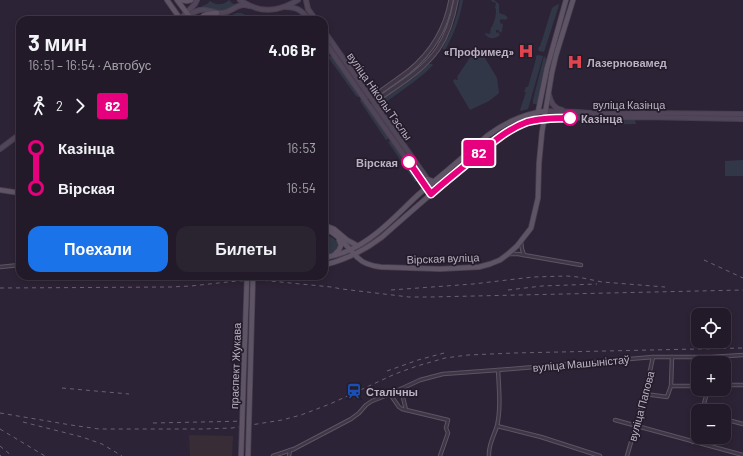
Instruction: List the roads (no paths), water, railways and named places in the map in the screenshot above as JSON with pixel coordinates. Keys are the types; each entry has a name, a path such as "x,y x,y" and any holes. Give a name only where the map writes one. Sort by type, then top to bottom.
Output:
{"main road":[{"path":"167,0 177,16"},
{"path":"177,0 189,16"},
{"path":"181,0 191,0"},
{"path":"189,16 197,0"},
{"path":"240,0 249,6"},
{"path":"203,16 205,14 223,13 244,4 262,9 279,9 298,0"},
{"path":"306,0 308,9 313,16"},
{"path":"538,112 547,68 566,0"},
{"name":"Вірская вуліца","path":"328,231 334,234 363,262 376,267 440,269 478,267 500,260 508,254 531,228 538,192 539,163 544,118 552,72 573,0"},
{"path":"286,7 300,9 306,16"},
{"path":"189,16 202,9 216,13"},
{"name":"вуліца Ніколы Тэслы","path":"328,37 427,179"},
{"name":"вуліца Ніколы Тэслы","path":"328,47 431,194"},
{"path":"548,95 554,107 566,112"},
{"name":"вуліца Казінца","path":"350,250 368,240 426,187 433,183 487,136 502,126 519,118 545,111 593,114 691,115 743,119"},
{"name":"вуліца Казінца","path":"544,118 743,114"},
{"path":"328,264 342,260 374,244 435,190 506,132 527,122 544,118"},
{"path":"0,149 16,137"},
{"path":"463,157 468,163"},
{"path":"427,179 433,183 435,190"},
{"path":"0,189 16,191"},
{"path":"328,226 334,228 347,240 358,246"},
{"path":"334,234 341,245 340,249 334,256"},
{"path":"328,257 350,250"},
{"name":"праспект Жукава","path":"241,456 247,280"},
{"name":"праспект Жукава","path":"248,456 253,280"}],"street":[{"path":"373,100 426,55 442,31 449,12 451,0"},
{"path":"368,103 414,73 431,57 447,33 456,0"},
{"path":"521,241 524,255"},
{"path":"508,254 514,253 581,265"},
{"path":"0,267 16,265"},
{"name":"вуліца Машыністаў","path":"727,356 743,355"},
{"name":"вуліца Машыністаў","path":"273,456 290,450 351,419 366,404 372,401 420,380 443,374 653,357 691,357"},
{"name":"вуліца Папова","path":"627,456 645,394 653,357"},
{"path":"645,394 667,397 671,386 672,357"},
{"path":"489,456 489,451 497,426 500,400 498,370"},
{"path":"731,385 743,385"},
{"path":"671,386 691,386"},
{"path":"401,388 406,410"},
{"path":"390,394 402,409 448,420 446,428 448,433 440,456"},
{"path":"615,420 691,441"},
{"path":"731,421 743,424"},
{"path":"497,426 541,437 600,456"},
{"path":"701,444 743,455"},
{"path":"290,450 290,456"}],"railway":[{"path":"704,260 743,278"},
{"path":"391,290 473,284 533,277 567,276 602,282 665,287"},
{"path":"0,288 170,287 260,280 409,297 743,290"},
{"path":"508,290 542,286 597,284"},
{"path":"0,413 99,429 232,428 282,420 301,415 330,404 395,374 445,358 468,355 514,353 743,348"},
{"path":"387,371 444,353"},
{"path":"62,388 129,394"},
{"path":"153,423 249,421"},
{"path":"23,422 82,437 102,444 122,456"},
{"path":"0,429 45,456"},
{"path":"0,446 12,456"}],"place":[{"name":"«Профимед»","path":"526,51"},
{"name":"Лазерновамед","path":"575,62"},
{"name":"Казінца","path":"570,118"},
{"name":"Вірская","path":"409,162"},
{"name":"Сталічны","path":"354,391"}]}
